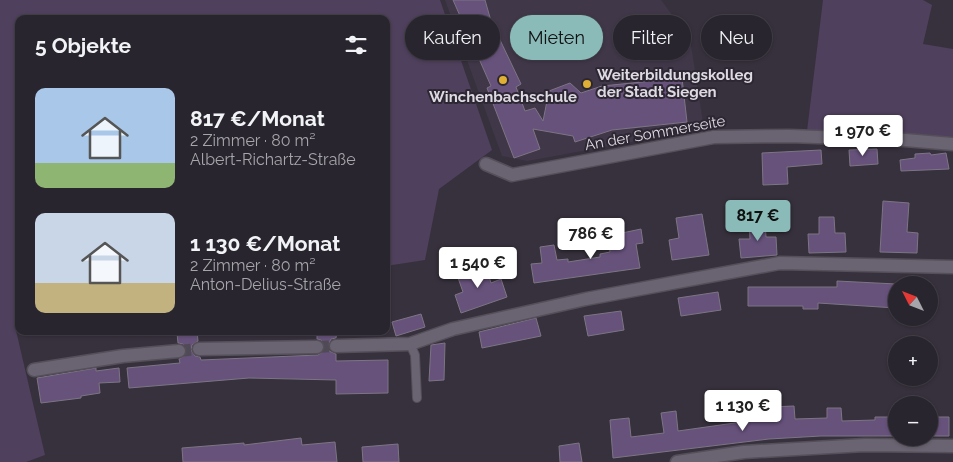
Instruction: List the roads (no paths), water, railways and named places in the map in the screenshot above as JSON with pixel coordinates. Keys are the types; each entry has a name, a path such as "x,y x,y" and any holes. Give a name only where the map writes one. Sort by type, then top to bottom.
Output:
{"street":[{"name":"An der Sommerseite","path":"486,164 512,175 714,137 752,135 905,140 953,144"},
{"path":"336,346 410,344 454,329 586,298 780,263 953,267"},
{"path":"199,349 317,347"},
{"path":"34,370 123,356 179,351"},
{"path":"677,462 753,451 865,445 953,446"}],"lane":[{"path":"410,344 416,355 417,398"}],"tunnel":[{"path":"317,347 336,346"},
{"path":"179,351 199,349"}],"place":[{"name":"Winchenbachschule","path":"503,80"},
{"name":"Weiterbildungskolleg der Stadt Siegen","path":"587,84"}]}
